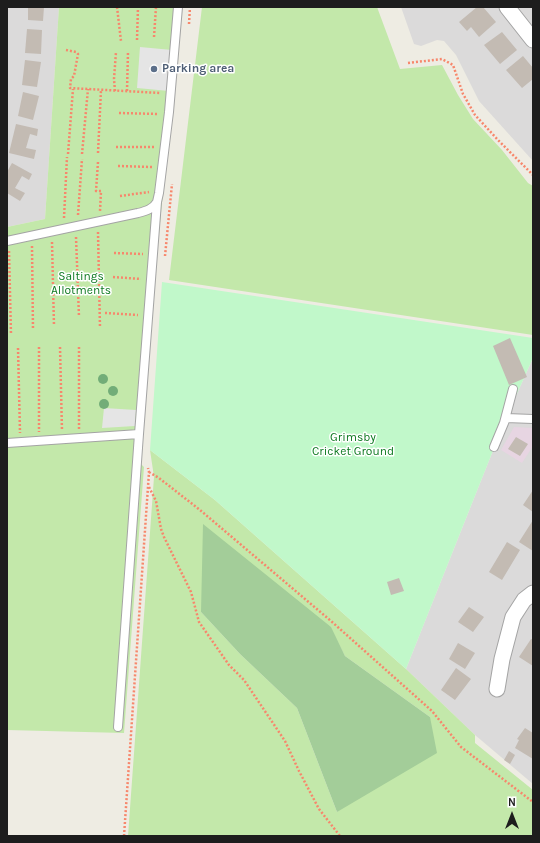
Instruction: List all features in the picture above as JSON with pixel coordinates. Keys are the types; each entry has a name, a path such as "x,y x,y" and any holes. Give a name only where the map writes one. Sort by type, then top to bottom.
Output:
{"street":[{"path":"507,7 533,40"},
{"path":"496,689 513,617 524,600 533,593"}],"lane":[{"path":"118,727 157,202 160,191 169,114 178,7"},
{"path":"8,240 138,213 152,208 157,202"},
{"path":"504,423 513,389"},
{"path":"494,447 506,418 533,419"},
{"path":"7,443 139,434"}],"path":[{"path":"117,7 121,41"},
{"path":"137,40 138,7"},
{"path":"154,37 156,7"},
{"path":"188,31 190,7"},
{"path":"64,229 71,79 74,76 78,54 76,52 66,50"},
{"path":"115,91 114,79 116,52"},
{"path":"127,91 128,52"},
{"path":"408,63 442,59 453,65 463,94 475,115 533,175"},
{"path":"71,88 171,93"},
{"path":"82,154 88,89"},
{"path":"98,153 101,90"},
{"path":"119,113 169,114"},
{"path":"116,147 165,148"},
{"path":"79,317 76,226 82,159"},
{"path":"98,162 96,191 101,191 98,222 100,328"},
{"path":"118,166 162,167"},
{"path":"164,260 173,181"},
{"path":"120,196 160,191"},
{"path":"52,231 54,326"},
{"path":"32,236 33,330"},
{"path":"8,240 11,335"},
{"path":"114,253 143,254 153,250"},
{"path":"112,277 151,279"},
{"path":"105,313 148,316"},
{"path":"79,346 79,438"},
{"path":"39,347 39,441"},
{"path":"60,347 62,439"},
{"path":"18,348 20,442"},
{"path":"124,836 149,472 147,465"},
{"path":"149,472 200,510 331,621 432,711 461,747 533,802"},
{"path":"148,486 156,501 164,538 191,592 199,622 229,665 244,680 285,741 319,809 340,836"}],"shaded area":[{"path":"7,7 59,7 45,219 7,227"},
{"path":"401,7 533,7 533,161 479,101 456,55 444,41 437,40 421,46 414,44"},
{"name":"Parking area","path":"140,47 172,50 169,91 137,88"},
{"path":"533,358 533,784 475,735 406,669 506,418"},
{"path":"104,408 136,410 135,426 102,428"},
{"path":"514,427 533,428 533,446 522,463 501,450"}],"green space":[{"name":"Saltings Allotments","path":"59,7 181,7 137,460 144,467 124,733 7,730 7,227 45,219"},
{"path":"202,7 377,7 400,69 442,65 473,119 502,150 528,183 533,186 533,335 169,280"},
{"name":"Grimsby Cricket Ground","path":"162,282 533,338 533,358 506,418 406,669 215,500 150,450"},
{"path":"150,450 215,500 406,669 475,735 475,743 533,790 533,836 128,836 154,477","holes":["201,612 330,627 345,656 430,717 337,812 297,708 240,654"]},
{"path":"203,524 331,627 345,656 430,717 437,753 337,812 297,708 240,654 201,612"}],"building":[{"path":"28,7 44,7 43,21 28,20"},
{"path":"477,7 483,7 496,22 479,37 471,27 467,31 459,22"},
{"path":"27,29 42,30 41,54 25,53"},
{"path":"502,32 517,50 500,64 484,45"},
{"path":"523,56 533,68 533,79 522,88 506,70"},
{"path":"25,60 41,62 37,87 22,85"},
{"path":"23,92 39,96 33,120 18,116"},
{"path":"16,124 38,129 37,136 30,134 26,148 36,150 34,159 9,153"},
{"path":"12,163 32,174 29,180 22,176 15,188 25,193 20,201 7,193 7,172"},
{"path":"510,338 527,377 509,385 493,346"},
{"path":"516,437 528,444 520,456 508,449"},
{"path":"533,490 533,512 523,505"},
{"path":"533,520 533,551 519,542"},
{"path":"507,542 520,550 502,580 489,572"},
{"path":"399,578 404,591 391,595 387,582"},
{"path":"469,607 484,617 473,632 458,622"},
{"path":"531,639 533,640 533,666 519,657"},
{"path":"458,643 475,653 465,669 449,659"},
{"path":"456,668 471,679 455,700 441,690"},
{"path":"525,728 533,733 533,759 515,748 519,740 517,739"},
{"path":"509,751 515,755 510,764 504,760"}],"place":[{"name":"Parking area","path":"154,69"}]}
